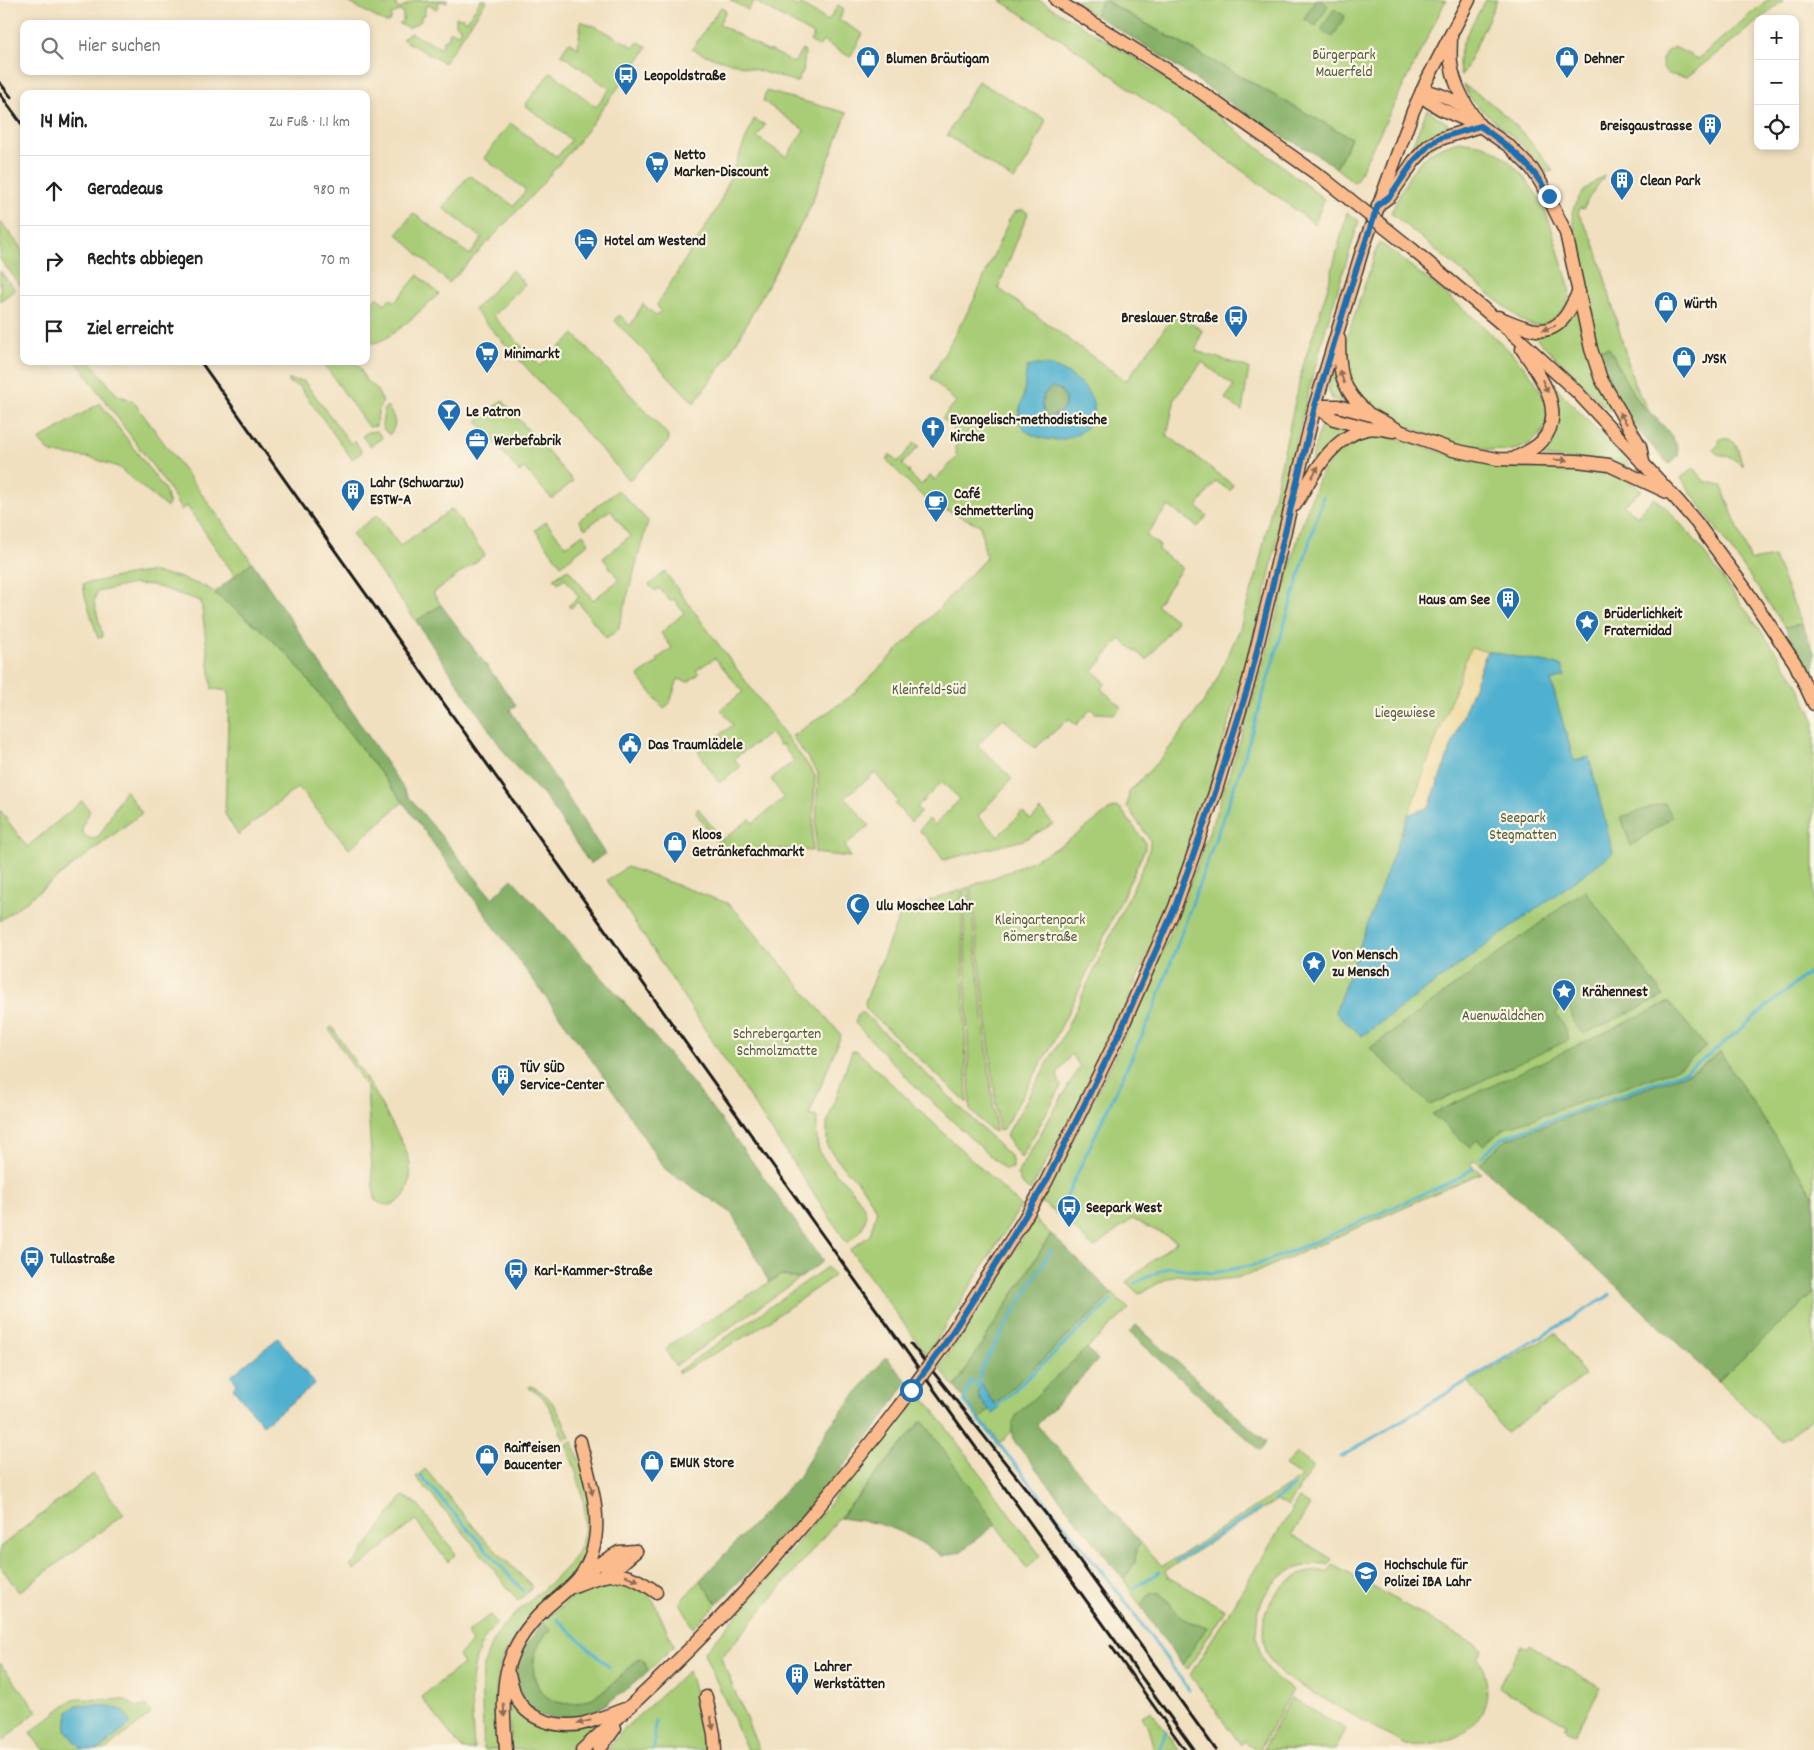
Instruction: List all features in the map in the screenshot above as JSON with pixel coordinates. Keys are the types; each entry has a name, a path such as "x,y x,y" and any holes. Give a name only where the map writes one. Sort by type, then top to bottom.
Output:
{"main road":[{"path":"1056,0 1188,83 1324,179 1509,330 1577,392 1645,464 1696,522 1744,587 1795,663 1814,704"},
{"path":"582,1750 630,1707 719,1619 799,1531 842,1480 944,1345 1046,1182 1120,1032 1175,907 1216,790 1250,680 1315,406 1339,324 1378,205 1404,134 1422,92 1469,0"},
{"path":"1451,35 1451,64 1456,82 1466,108 1480,126"},
{"path":"1422,92 1433,92 1466,108"},
{"path":"1422,92 1428,101 1441,109 1480,126 1509,146 1532,169 1541,183 1566,233 1591,349 1601,379 1640,446 1645,464"},
{"path":"1378,205 1390,196 1414,161 1429,145 1440,138 1480,126"},
{"path":"1491,315 1538,331 1546,330 1553,328 1563,320 1579,292"},
{"path":"1339,324 1339,368 1346,388 1357,403 1371,415 1402,432 1453,450 1498,459 1577,461 1609,465 1675,497"},
{"path":"1509,330 1539,374 1548,393 1552,412 1550,429 1542,442 1512,459"},
{"path":"1315,406 1338,406 1371,415"},
{"path":"1315,406 1334,419 1368,428 1402,432"},
{"path":"1290,513 1325,456 1345,438 1368,428"},
{"path":"580,1441 597,1516 594,1547 585,1572"},
{"path":"506,1750 503,1701 508,1670 512,1654 528,1627 545,1609 572,1587 585,1572 610,1556 620,1552 636,1551 621,1564 599,1576 572,1587"},
{"path":"599,1576 618,1574 630,1576 656,1592"},
{"path":"508,1670 516,1698 532,1715 554,1724 580,1724 630,1707"},
{"path":"706,1697 714,1734 715,1750"},
{"path":"599,1750 630,1707"}],"green space":[{"path":"357,0 375,0 386,6 392,0 396,2 396,7 400,9 415,0 448,0 446,3 442,1 438,3 439,7 436,9 429,5 425,7 425,15 421,16 421,21 409,28 399,24 403,21 403,13 399,11 391,15 391,20 386,23 350,3"},
{"path":"481,0 487,0 444,63 402,39 410,33 440,48 443,45 442,41 449,38 449,33 452,31 457,34 460,31 460,27 456,25 456,17 467,21"},
{"path":"730,0 785,0 798,7 800,4 828,21 838,5 844,9 839,20 863,34 850,57 823,41 819,47 810,41 814,35 754,1 748,10"},
{"path":"1000,0 1039,0 1135,58 1204,105 1324,199 1315,224 1083,54"},
{"path":"1072,0 1103,0 1095,15"},
{"path":"1103,0 1351,138 1336,168 1321,157 1263,125 1154,51 1095,15"},
{"name":"Bürgerpark Mauerfeld","path":"1104,0 1446,0 1355,183 1336,168 1351,138"},
{"path":"1315,0 1328,5 1316,26 1304,19"},
{"path":"1486,0 1497,0 1461,76 1459,56 1462,46 1470,27"},
{"path":"1767,0 1784,0 1765,15 1754,15 1754,24 1687,77 1669,74 1662,65 1662,59 1666,52 1674,47 1698,59"},
{"path":"721,7 726,11 719,24 769,52 770,50 794,63 802,50 805,52 803,71 797,82 705,55 692,49"},
{"path":"1334,9 1345,16 1333,37 1321,30"},
{"path":"581,21 593,25 634,47 638,42 648,47 578,142 534,193 449,283 397,234 413,213 470,255 482,238 443,208 469,175 514,206 526,190 484,158 510,123 557,157 571,140 525,105 551,72 596,107 610,89 561,54 569,42 578,48"},
{"path":"978,81 1046,120 1028,159 1014,180 947,135"},
{"path":"1463,85 1502,112 1534,146 1553,171 1547,172 1521,144 1480,109 1466,92"},
{"path":"766,91 847,113 808,212 741,334 723,364 694,403 614,320 620,315 630,326 643,304 656,316 661,312 657,305 718,207 754,119 765,125 757,137 786,157 804,130 763,101"},
{"path":"1427,110 1457,130 1405,166 1404,165"},
{"path":"1459,141 1486,146 1502,156 1527,180 1543,206 1553,233 1570,294 1567,304 1549,322 1531,325 1521,320 1391,213 1409,176 1423,159 1444,146"},
{"path":"1605,175 1588,199 1584,209 1579,208 1578,213 1593,240 1634,384 1648,410 1645,410 1631,390 1613,354 1596,350 1593,335 1572,214 1577,201 1584,191"},
{"name":"Kleinfeld-Süd","path":"1023,210 1028,213 998,288 1126,381 1176,313 1202,330 1196,351 1249,368 1242,411 1225,399 1234,386 1202,362 1175,398 1167,435 1233,485 1230,491 1216,481 1197,507 1207,516 1198,527 1168,506 1146,535 1160,546 1158,550 1182,568 1157,605 1177,621 1147,660 1120,639 1093,671 1106,683 1101,689 1122,707 1115,714 1095,713 1091,709 1076,725 1069,719 1035,748 1003,718 978,745 1012,779 978,816 998,836 1022,812 1031,820 1041,810 1053,824 1024,840 943,860 935,847 919,830 929,819 935,825 960,799 942,782 917,807 921,812 911,822 895,804 898,801 875,773 845,797 869,826 845,845 850,857 815,853 818,773 792,736 850,697 923,625 986,558 980,525 928,502 887,461 890,454 898,462 915,442 919,446 902,464 921,485 930,476 935,480 958,456 954,448 963,438 942,418 956,402 931,378 974,300 1010,218 1015,212"},
{"path":"1347,213 1359,221 1310,386 1291,464 1263,605 1207,799 1166,911 1117,1026 1076,1108 1030,1191 1021,1183 1017,1174 1080,1066 1071,1054 1057,1075 1061,1087 1021,1158 1006,1136 1063,1036 1146,860 1150,840 1127,806 1129,792 1165,754 1203,703 1217,679 1239,631 1257,573 1303,366 1327,290"},
{"path":"0,221 20,248 20,285 0,259"},
{"path":"1379,242 1474,318 1524,366 1543,396 1547,414 1546,425 1531,442 1524,447 1512,450 1495,450 1474,448 1450,442 1426,434 1382,413 1365,401 1354,389 1346,366 1346,341"},
{"path":"512,270 525,284 493,316 540,366 574,334 667,434 669,441 629,480 474,310"},
{"path":"0,271 15,290 0,301"},
{"path":"418,275 439,294 409,321 384,339 376,343 370,341 370,305 377,297 385,304 390,298 395,302"},
{"path":"1577,309 1611,409 1609,411 1534,336 1544,335"},
{"path":"1609,348 1636,398 1645,410 1648,410 1668,431 1676,443 1678,456 1669,464 1637,430 1617,400 1596,350"},
{"path":"79,365 93,365 116,394 133,401 252,562 235,576 187,506 181,510 168,487"},
{"path":"325,365 358,365 366,381 375,387 383,402 379,407 376,426 369,427"},
{"path":"1333,374 1348,403 1332,399 1328,388"},
{"path":"288,380 304,381 351,444 355,441 362,452 352,459 299,386 289,383"},
{"path":"1549,380 1630,465 1627,468 1533,455 1555,400"},
{"path":"1052,386 1061,390 1065,398 1065,407 1057,414 1049,417 1045,416 1042,405 1044,394"},
{"path":"502,400 573,481 552,499 524,468 519,472 477,421"},
{"path":"100,403 165,490 169,505 166,507 118,467 92,458 51,453 39,440"},
{"path":"387,406 395,424 389,435 382,427 384,409"},
{"path":"1322,421 1349,430 1307,476"},
{"path":"377,431 382,438 370,446 362,436 368,432"},
{"name":"Seepark Stegmatten","path":"1368,434 1379,434 1450,455 1485,463 1518,468 1575,467 1600,470 1622,476 1642,490 1623,505 1638,516 1654,498 1667,509 1694,539 1796,681 1814,720 1814,1197 1720,1052 1691,1072 1505,1140 1479,1164 1475,1160 1470,1164 1481,1173 1259,1271 1236,1278 1216,1280 1177,1275 1139,1294 1126,1282 1177,1241 1132,1219 1094,1248 1065,1220 1041,1202 1123,1040 1187,890 1239,745 1299,535 1319,479 1329,462 1339,452"},
{"path":"1723,438 1729,439 1736,444 1743,466 1731,457 1717,454 1713,450 1720,443 1718,440"},
{"path":"1694,468 1704,481 1721,485 1751,561 1774,557 1802,624 1785,627 1681,478"},
{"path":"618,490 648,521 618,630 606,638 578,602 571,608 568,606 579,597 565,578 558,583 554,578 568,569 593,600 619,580 603,558 630,536 610,510 585,529 579,520"},
{"path":"452,509 485,555 433,593 441,605 416,621 352,534 377,515 400,546"},
{"path":"546,522 566,546 583,534 589,543 561,565 535,530"},
{"path":"252,562 409,797 492,898 512,879 629,1008 667,1052 728,1129 823,1261 799,1279 781,1275 769,1282 732,1213 665,1169 601,1073 469,892 403,802 291,658 263,631 214,593"},
{"path":"150,572 178,577 208,588 263,631 291,658 403,802 349,849 298,787 238,835 225,814 229,691 212,689 201,601 152,585 133,584 97,592 94,602 103,637 98,638 83,584"},
{"path":"665,572 815,775 812,851 782,849 737,855 727,852 719,845 696,813 698,808 722,840 750,819 753,823 784,798 771,779 794,761 782,744 780,746 771,733 734,758 740,767 719,783 698,751 733,725 721,709 743,692 715,658 696,670 699,674 688,682 678,679 670,703 664,709 638,676 659,661 657,659 672,648 661,633 684,613 674,599 670,601 659,588 655,591 649,585"},
{"path":"441,605 516,705 510,710 605,854 590,864 546,798 514,765 496,740 416,621"},
{"path":"1802,624 1814,652 1814,681 1785,627"},
{"path":"125,790 142,813 0,921 0,810 27,847 82,801 90,811 84,823 84,835 94,839 100,835"},
{"path":"1665,803 1672,817 1631,846 1621,817"},
{"name":"Kleingartenpark Römerstraße","path":"1116,807 1120,808 1145,842 1145,849 1048,1052 1003,1129 999,1131 971,886 1045,854 1069,840 1109,810"},
{"name":"Schrebergarten Schmolzmatte","path":"627,867 727,903 737,912 841,1035 809,1115 817,1117 817,1144 820,1152 864,1207 866,1217 863,1226 847,1243 607,880"},
{"path":"969,887 995,1132 989,1129 970,1110 963,889"},
{"path":"961,890 967,1103 866,1009 865,1002 901,912 907,908"},
{"name":"Auenwäldchen","path":"1585,890 1664,996 1584,1034 1573,1022 1570,1008 1564,1004 1561,1005 1556,1014 1564,1026 1569,1040 1430,1105 1370,1048"},
{"path":"1669,1002 1706,1047 1682,1066 1503,1129 1483,1145 1477,1140 1470,1147 1432,1114"},
{"path":"859,1013 864,1013 1010,1156 1013,1168 1005,1170 912,1083 855,1023"},
{"path":"332,1027 377,1098 407,1154 411,1169 409,1184 403,1197 394,1204 385,1205 376,1201 373,1188 367,1088 329,1029"},
{"path":"852,1051 857,1051 1021,1206 927,1355 850,1250 870,1235 877,1210 860,1184 842,1166 827,1146 827,1124"},
{"path":"1720,1052 1814,1197 1814,1293 1718,1381 1598,1269 1479,1164 1505,1140 1691,1072"},
{"path":"1034,1219 1051,1234 955,1387 939,1368 974,1316"},
{"path":"1051,1234 1113,1294 995,1404 982,1384 979,1398 989,1410 980,1419 955,1387"},
{"path":"827,1267 834,1276 750,1334 679,1373 678,1371"},
{"path":"781,1275 799,1279 675,1366 666,1350 671,1344"},
{"path":"1814,1293 1814,1418 1781,1441 1718,1381"},
{"path":"1113,1294 1129,1309 1018,1413 1012,1431 1001,1443 980,1419 989,1410 992,1413 998,1408 995,1404"},
{"path":"1136,1325 1266,1442 1261,1451 1129,1332"},
{"path":"1556,1333 1585,1376 1506,1433 1469,1382"},
{"path":"1087,1348 1098,1360 1037,1425 1141,1543 1136,1550 1135,1562 1124,1580 1015,1442 1012,1431 1012,1424 1018,1413"},
{"path":"886,1357 907,1381 881,1421 801,1518 717,1604 700,1580 799,1476 829,1427"},
{"path":"531,1386 539,1390 551,1401 570,1437 564,1440 547,1403 542,1396 530,1389 529,1387"},
{"path":"920,1392 1040,1555 1027,1569 922,1420 721,1658 759,1750 747,1750 704,1653 767,1581"},
{"path":"922,1420 996,1524 960,1552 942,1556 927,1546 888,1527 870,1522 840,1518"},
{"path":"572,1441 586,1483 591,1513 590,1542 586,1556 572,1578 523,1627 508,1647 497,1681 496,1704 499,1750 483,1750 482,1684 486,1658 491,1645 509,1620 569,1565 578,1551 583,1538 585,1511 583,1497 566,1444"},
{"path":"1296,1453 1313,1466 1288,1507 1277,1500 1165,1571 1168,1577 1225,1610 1188,1669 1182,1665 1206,1627 1186,1620 1178,1614 1167,1599 1150,1594 1140,1605 1124,1580 1135,1562 1136,1550 1141,1543 1162,1567 1302,1477 1285,1466"},
{"path":"425,1469 484,1539 533,1587 518,1601 476,1547 416,1477"},
{"path":"93,1474 124,1514 19,1592 0,1566 0,1547"},
{"path":"403,1496 416,1503 456,1554 448,1562 415,1520 355,1571 350,1566 359,1557"},
{"path":"1299,1498 1310,1505 1292,1535 1332,1559 1328,1564 1314,1564 1287,1573 1267,1591 1262,1602 1258,1613 1257,1625 1259,1649 1269,1670 1277,1679 1293,1690 1259,1750 1243,1741 1241,1745 1190,1675"},
{"path":"1332,1564 1483,1649 1478,1657 1485,1677 1487,1695 1483,1710 1474,1724 1462,1734 1446,1741 1427,1745 1406,1745 1287,1678 1276,1668 1271,1661 1263,1635 1267,1609 1273,1597 1292,1579 1308,1572 1328,1571"},
{"path":"614,1579 640,1587 653,1600 674,1646 648,1671 644,1661 638,1658 605,1690 589,1699 565,1704 552,1700 542,1692 536,1681 534,1668 535,1655 540,1642 550,1630 543,1623 576,1595 594,1585"},
{"path":"700,1580 717,1604 693,1628 680,1602"},
{"path":"1158,1592 1187,1621 1207,1627 1182,1665 1140,1605 1150,1594"},
{"path":"490,1615 497,1623 486,1636 474,1666 471,1700 474,1750 463,1750 421,1697 463,1664 458,1656 472,1643 467,1632"},
{"path":"543,1623 551,1630 541,1642 535,1655 533,1668 536,1681 542,1692 551,1700 565,1704 589,1699 605,1690 639,1658 644,1661 648,1671 616,1698 598,1709 568,1719 540,1715 530,1709 521,1696 516,1673 521,1653"},
{"path":"1530,1644 1556,1662 1601,1688 1575,1734 1564,1728 1566,1724 1498,1687 1521,1646 1527,1647"},
{"path":"0,1663 37,1711 3,1741 0,1738"},
{"path":"688,1671 700,1708 710,1750 606,1750 626,1727"},
{"path":"509,1692 536,1722 603,1723 572,1750 510,1750"},
{"path":"1291,1698 1346,1729 1335,1750 1263,1749"},
{"path":"73,1699 125,1700 136,1707 146,1706 151,1714 105,1750 98,1750 131,1724 66,1730 83,1750 43,1750 30,1733"},
{"path":"1151,1711 1179,1750 1154,1750 1148,1727 1142,1716"}],"sand":[{"path":"1470,648 1487,651 1429,807 1408,815"}],"water":[{"path":"1037,365 1051,366 1066,373 1085,388 1091,397 1094,407 1093,416 1088,426 1077,434 1064,439 1046,439 1030,434 1020,423 1019,416 1027,367","holes":["1052,387 1061,390 1065,398 1065,407 1057,414 1049,417 1045,415 1042,405 1044,394"]},
{"path":"1487,651 1562,666 1565,676 1551,681 1574,761 1589,757 1613,853 1362,1036 1335,1012 1408,815 1429,807"},
{"path":"278,1338 315,1384 263,1425 233,1388 237,1384 231,1376"},
{"path":"982,1384 989,1397 999,1408 992,1413 979,1396 979,1388"},
{"path":"77,1705 110,1706 124,1711 131,1724 98,1750 83,1750 66,1730 68,1712"}],"waterway":[{"path":"1063,1204 1153,1012 1241,768 1323,497"},
{"path":"1481,1157 1502,1138 1686,1071 1708,1056 1814,968"},
{"path":"1135,1283 1169,1267 1212,1273 1259,1264 1317,1241 1459,1178 1473,1168"},
{"path":"1051,1250 985,1362 980,1373 979,1386 971,1381 964,1401 1122,1597 1189,1690"},
{"path":"1341,1457 1610,1295"},
{"path":"997,1406 1112,1300"},
{"path":"420,1475 523,1591"},
{"path":"1275,1500 1294,1486"},
{"path":"1176,1561 1260,1509"},
{"path":"1134,1588 1159,1572"},
{"path":"557,1619 609,1667"},
{"path":"654,1750 655,1721"},
{"path":"1160,1750 1166,1731"}],"railway":[{"path":"0,83 11,97"},
{"path":"0,94 20,122"},
{"path":"203,365 821,1233 1194,1750"},
{"path":"911,1344 1046,1514 1216,1750"},
{"path":"1111,1646 1185,1750"}],"place":[{"name":"Blumen Bräutigam","path":"868,79"},
{"name":"Dehner","path":"1567,79"},
{"name":"Leopoldstraße","path":"626,96"},
{"name":"Breisgaustrasse","path":"1710,146"},
{"name":"Netto Marken-Discount","path":"657,184"},
{"name":"Clean Park","path":"1622,201"},
{"name":"Hotel am Westend","path":"586,261"},
{"name":"Würth","path":"1666,324"},
{"name":"Breslauer Straße","path":"1236,338"},
{"name":"Minimarkt","path":"487,374"},
{"name":"JYSK","path":"1684,379"},
{"name":"Le Patron","path":"449,432"},
{"name":"Evangelisch-methodistische Kirche","path":"933,449"},
{"name":"Werbefabrik","path":"477,461"},
{"name":"Lahr (Schwarzw) ESTW-A","path":"353,512"},
{"name":"Café Schmetterling","path":"936,523"},
{"name":"Haus am See","path":"1508,620"},
{"name":"Brüderlichkeit Fraternidad","path":"1587,643"},
{"name":"Das Traumlädele","path":"630,765"},
{"name":"Kloos Getränkefachmarkt","path":"675,864"},
{"name":"Ulu Moschee Lahr","path":"858,926"},
{"name":"Von Mensch zu Mensch","path":"1314,984"},
{"name":"Krähennest","path":"1564,1012"},
{"name":"TÜV SÜD Service-Center","path":"503,1097"},
{"name":"Seepark West","path":"1069,1228"},
{"name":"Tullastraße","path":"32,1279"},
{"name":"Karl-Kammer-Straße","path":"516,1291"},
{"name":"Raiffeisen Baucenter","path":"487,1477"},
{"name":"EMUK Store","path":"652,1483"},
{"name":"Hochschule für Polizei IBA Lahr","path":"1366,1594"},
{"name":"Lahrer Werkstätten","path":"797,1696"}],"route":[{"path":"911,1390 944,1345 1046,1182 1120,1032 1175,907 1216,790 1250,680 1315,406 1339,324 1378,205 1390,196 1414,161 1429,145 1440,138 1480,126 1509,146 1532,169 1549,196"}],"park label":[{"name":"Liegewiese","path":"1405,712"}]}
